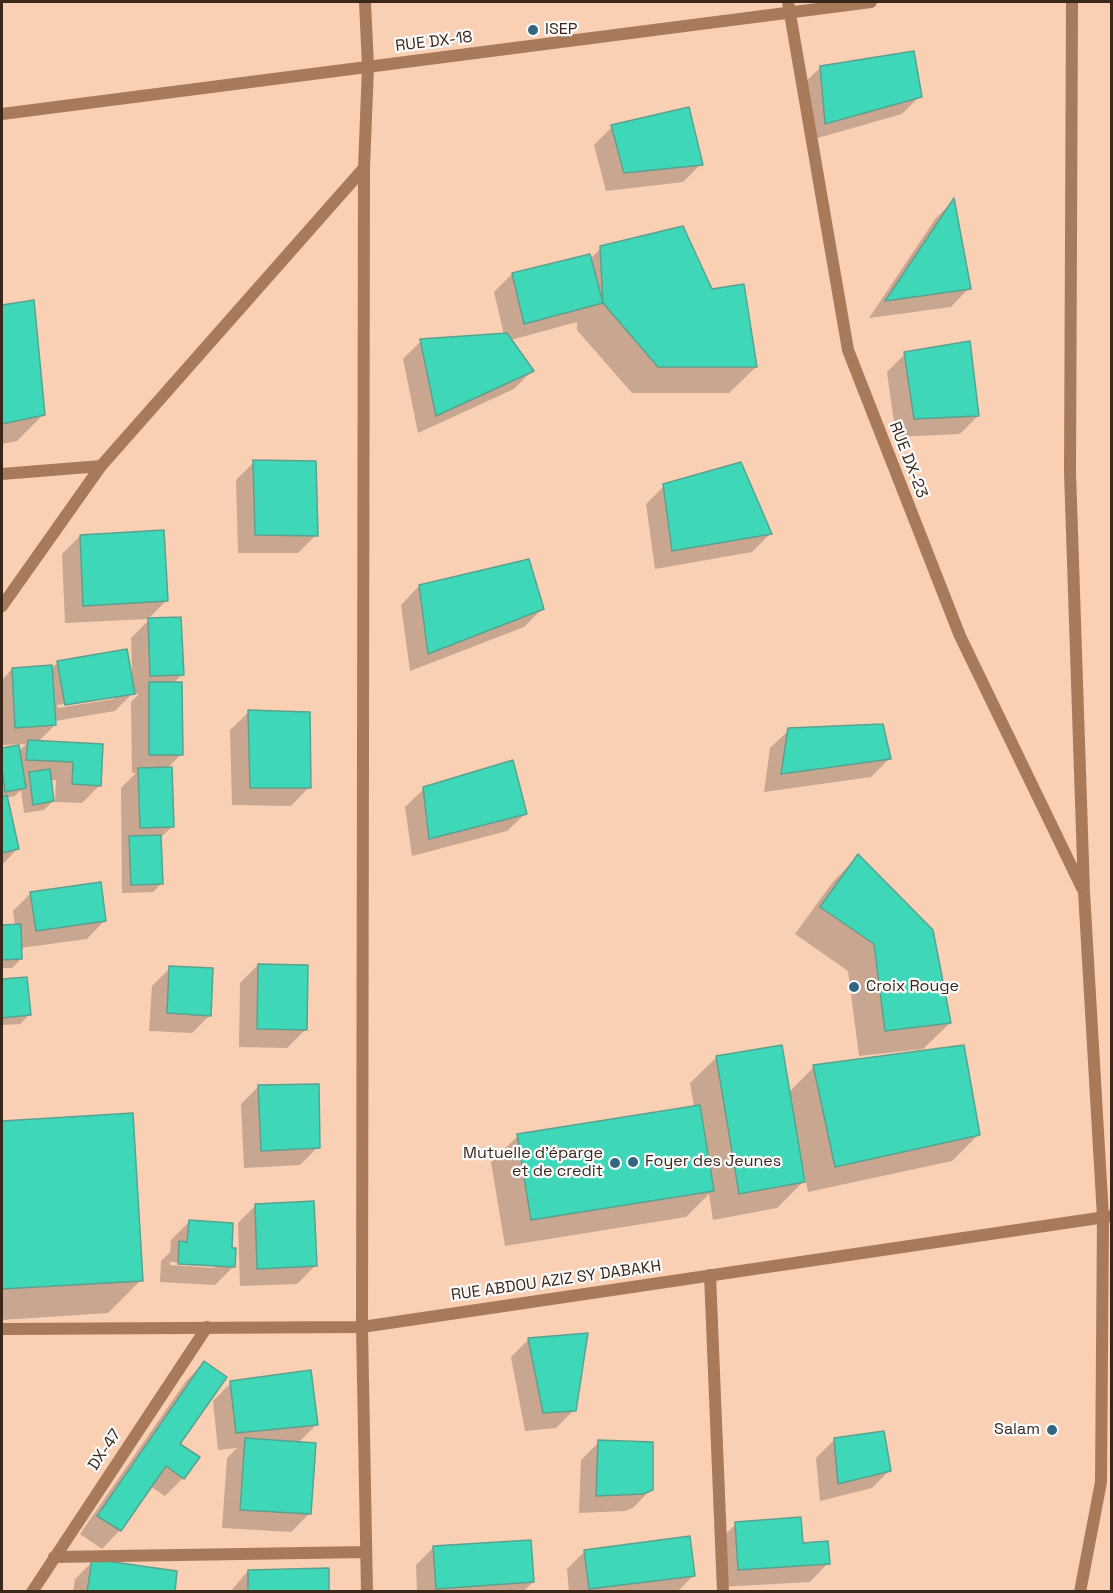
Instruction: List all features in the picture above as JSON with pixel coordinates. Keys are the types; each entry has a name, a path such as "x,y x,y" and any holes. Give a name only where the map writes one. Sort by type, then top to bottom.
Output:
{"street":[{"path":"365,2 368,67 364,168 362,1327 367,1592"},
{"name":"RUE DX-18","path":"2,114 368,67 789,7 871,2"},
{"path":"1072,2 1070,472 1084,892 1107,1217 1101,1482 1080,1592"},
{"name":"RUE DX-23","path":"789,7 848,351 960,636 1084,892"},
{"path":"2,606 101,466 364,168"},
{"path":"2,474 101,466"},
{"name":"RUE ABDOU AZIZ SY DABAKH","path":"2,1329 362,1327 1107,1217"},
{"path":"710,1275 723,1592"},
{"name":"DX-47","path":"32,1592 207,1327"},
{"path":"54,1557 366,1551"}],"building":[{"path":"914,51 922,97 825,124 820,66"},
{"path":"689,107 703,165 624,173 611,125"},
{"path":"954,198 971,289 885,301"},
{"path":"683,226 712,289 744,284 757,367 658,367 603,303 600,246"},
{"path":"590,254 603,303 524,324 512,273"},
{"path":"34,300 45,415 2,424 2,305"},
{"path":"507,333 534,371 436,416 420,339"},
{"path":"970,341 979,416 914,419 904,352"},
{"path":"253,460 316,461 318,536 255,535"},
{"path":"741,462 772,534 672,551 663,484"},
{"path":"164,530 168,601 83,606 80,535"},
{"path":"529,559 544,609 428,654 419,585"},
{"path":"181,617 184,675 150,676 148,618"},
{"path":"127,649 135,694 65,705 57,661"},
{"path":"52,665 56,725 15,728 12,668"},
{"path":"149,682 182,682 183,755 149,755"},
{"path":"248,710 310,712 311,788 250,788"},
{"path":"883,724 891,759 781,774 788,728"},
{"path":"28,740 103,744 101,786 72,784 73,762 26,760"},
{"path":"19,745 26,788 5,792 2,748"},
{"path":"513,760 527,814 429,839 423,787"},
{"path":"172,767 174,827 140,828 138,768"},
{"path":"50,769 54,801 33,805 29,772"},
{"path":"7,795 19,849 2,853 2,797"},
{"path":"161,835 163,884 131,885 129,836"},
{"path":"858,854 933,930 951,1023 885,1031 874,944 820,907"},
{"path":"101,882 106,921 36,931 30,892"},
{"path":"21,924 22,959 2,960 2,925"},
{"path":"258,964 308,965 307,1030 257,1029"},
{"path":"169,966 213,968 211,1016 167,1013"},
{"path":"27,977 31,1015 2,1018 2,979"},
{"path":"782,1045 805,1182 739,1194 716,1056"},
{"path":"964,1045 980,1135 835,1167 813,1065"},
{"path":"319,1084 320,1148 261,1151 258,1085"},
{"name":"Mutuelle d'éparge et de credit","path":"700,1105 714,1191 531,1220 517,1134"},
{"path":"133,1113 143,1281 2,1289 2,1121"},
{"path":"314,1201 317,1266 257,1269 255,1204"},
{"path":"189,1220 233,1223 232,1248 236,1248 235,1267 178,1264 179,1241 187,1242"},
{"path":"588,1333 576,1411 543,1413 528,1338"},
{"path":"204,1361 227,1377 180,1444 200,1457 184,1479 166,1466 121,1531 97,1516"},
{"path":"311,1370 318,1425 236,1433 230,1381"},
{"path":"884,1431 891,1471 838,1484 834,1438"},
{"path":"245,1438 316,1443 311,1514 240,1510"},
{"path":"598,1440 653,1442 653,1490 643,1494 596,1496"},
{"path":"801,1517 803,1543 828,1541 830,1564 738,1570 735,1522"},
{"path":"690,1536 695,1576 589,1589 584,1550"},
{"path":"531,1540 534,1582 436,1589 433,1546"},
{"path":"92,1559 177,1571 175,1592 87,1592"},
{"path":"329,1568 329,1592 248,1592 248,1570"}],"place":[{"name":"ISEP","path":"533,30"},
{"name":"Croix Rouge","path":"854,987"},
{"name":"Foyer des Jeunes","path":"633,1162"},
{"name":"Mutuelle d'éparge et de credit","path":"615,1163"},
{"name":"Salam","path":"1052,1430"}]}
